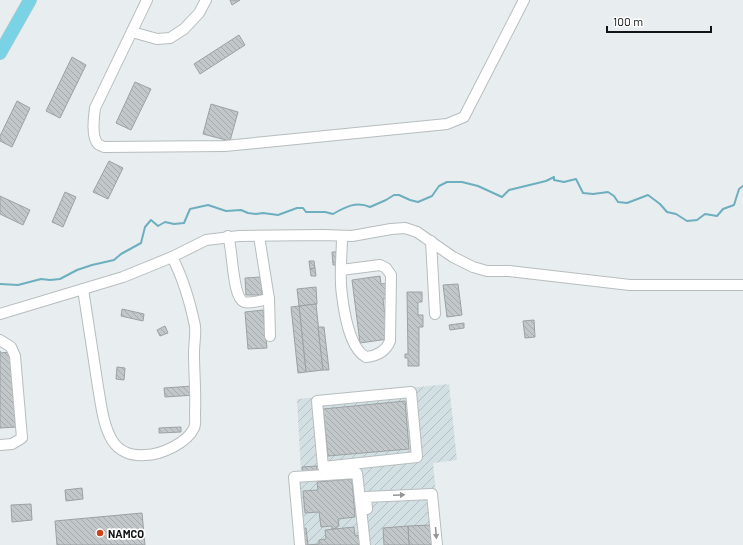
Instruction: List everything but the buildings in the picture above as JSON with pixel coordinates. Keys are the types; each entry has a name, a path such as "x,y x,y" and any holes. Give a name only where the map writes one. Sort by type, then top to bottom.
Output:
{"main road":[{"path":"0,53 30,0"},
{"path":"0,64 17,25"}],"street":[{"path":"147,0 95,108 93,121 95,138 97,144 104,147 225,146 446,124 464,117 524,0"},
{"path":"132,32 157,39 170,38 184,29 200,14 206,0"},
{"path":"0,314 123,276 172,257 206,240 228,236 352,236 405,228 417,232 453,257 473,267 487,270 509,271 630,285 743,285"},
{"path":"228,236 235,285 242,301 246,302 269,299"},
{"path":"259,236 269,299 270,336"},
{"path":"341,270 380,265 386,268 391,275 390,341 387,348 379,353 366,357 361,354 352,340 342,295 341,270 342,236"},
{"path":"431,241 435,314"},
{"path":"83,289 100,399 112,441 120,450 129,453 148,455 161,452 177,444 188,436 194,427 196,399 194,351 195,327 181,277 172,257"},
{"path":"0,340 11,347 15,356 22,438 12,444 0,445"},
{"path":"411,392 417,457 358,463 323,467 317,401 411,392"},
{"path":"358,463 366,545"},
{"path":"300,545 294,477 357,473 366,545"},
{"path":"371,545 366,497 432,494 437,545"}],"shaded area":[{"path":"449,384 457,460 433,463 441,545 298,545 290,476 301,474 297,399"}],"waterway":[{"path":"0,284 18,285 41,279 60,279 77,270 114,260 121,254 141,243 145,227 151,220 158,226 165,222 174,224 184,223 190,209 208,205 226,211 241,210 256,214 263,213 278,215 297,208 303,208 306,212 325,212 333,214 346,207 355,205 365,205 370,207 394,195 399,195 418,202 432,196 439,186 447,182 462,182 478,186 502,197 509,190 546,181 554,177 554,180 564,182 576,179 583,193 593,194 608,192 614,196 618,202 627,203 648,195 660,204 667,212 676,214 687,221 697,220 705,214 717,216 723,209 734,205 739,189 743,186"}],"place":[{"name":"NAMCO","path":"100,533"}]}
